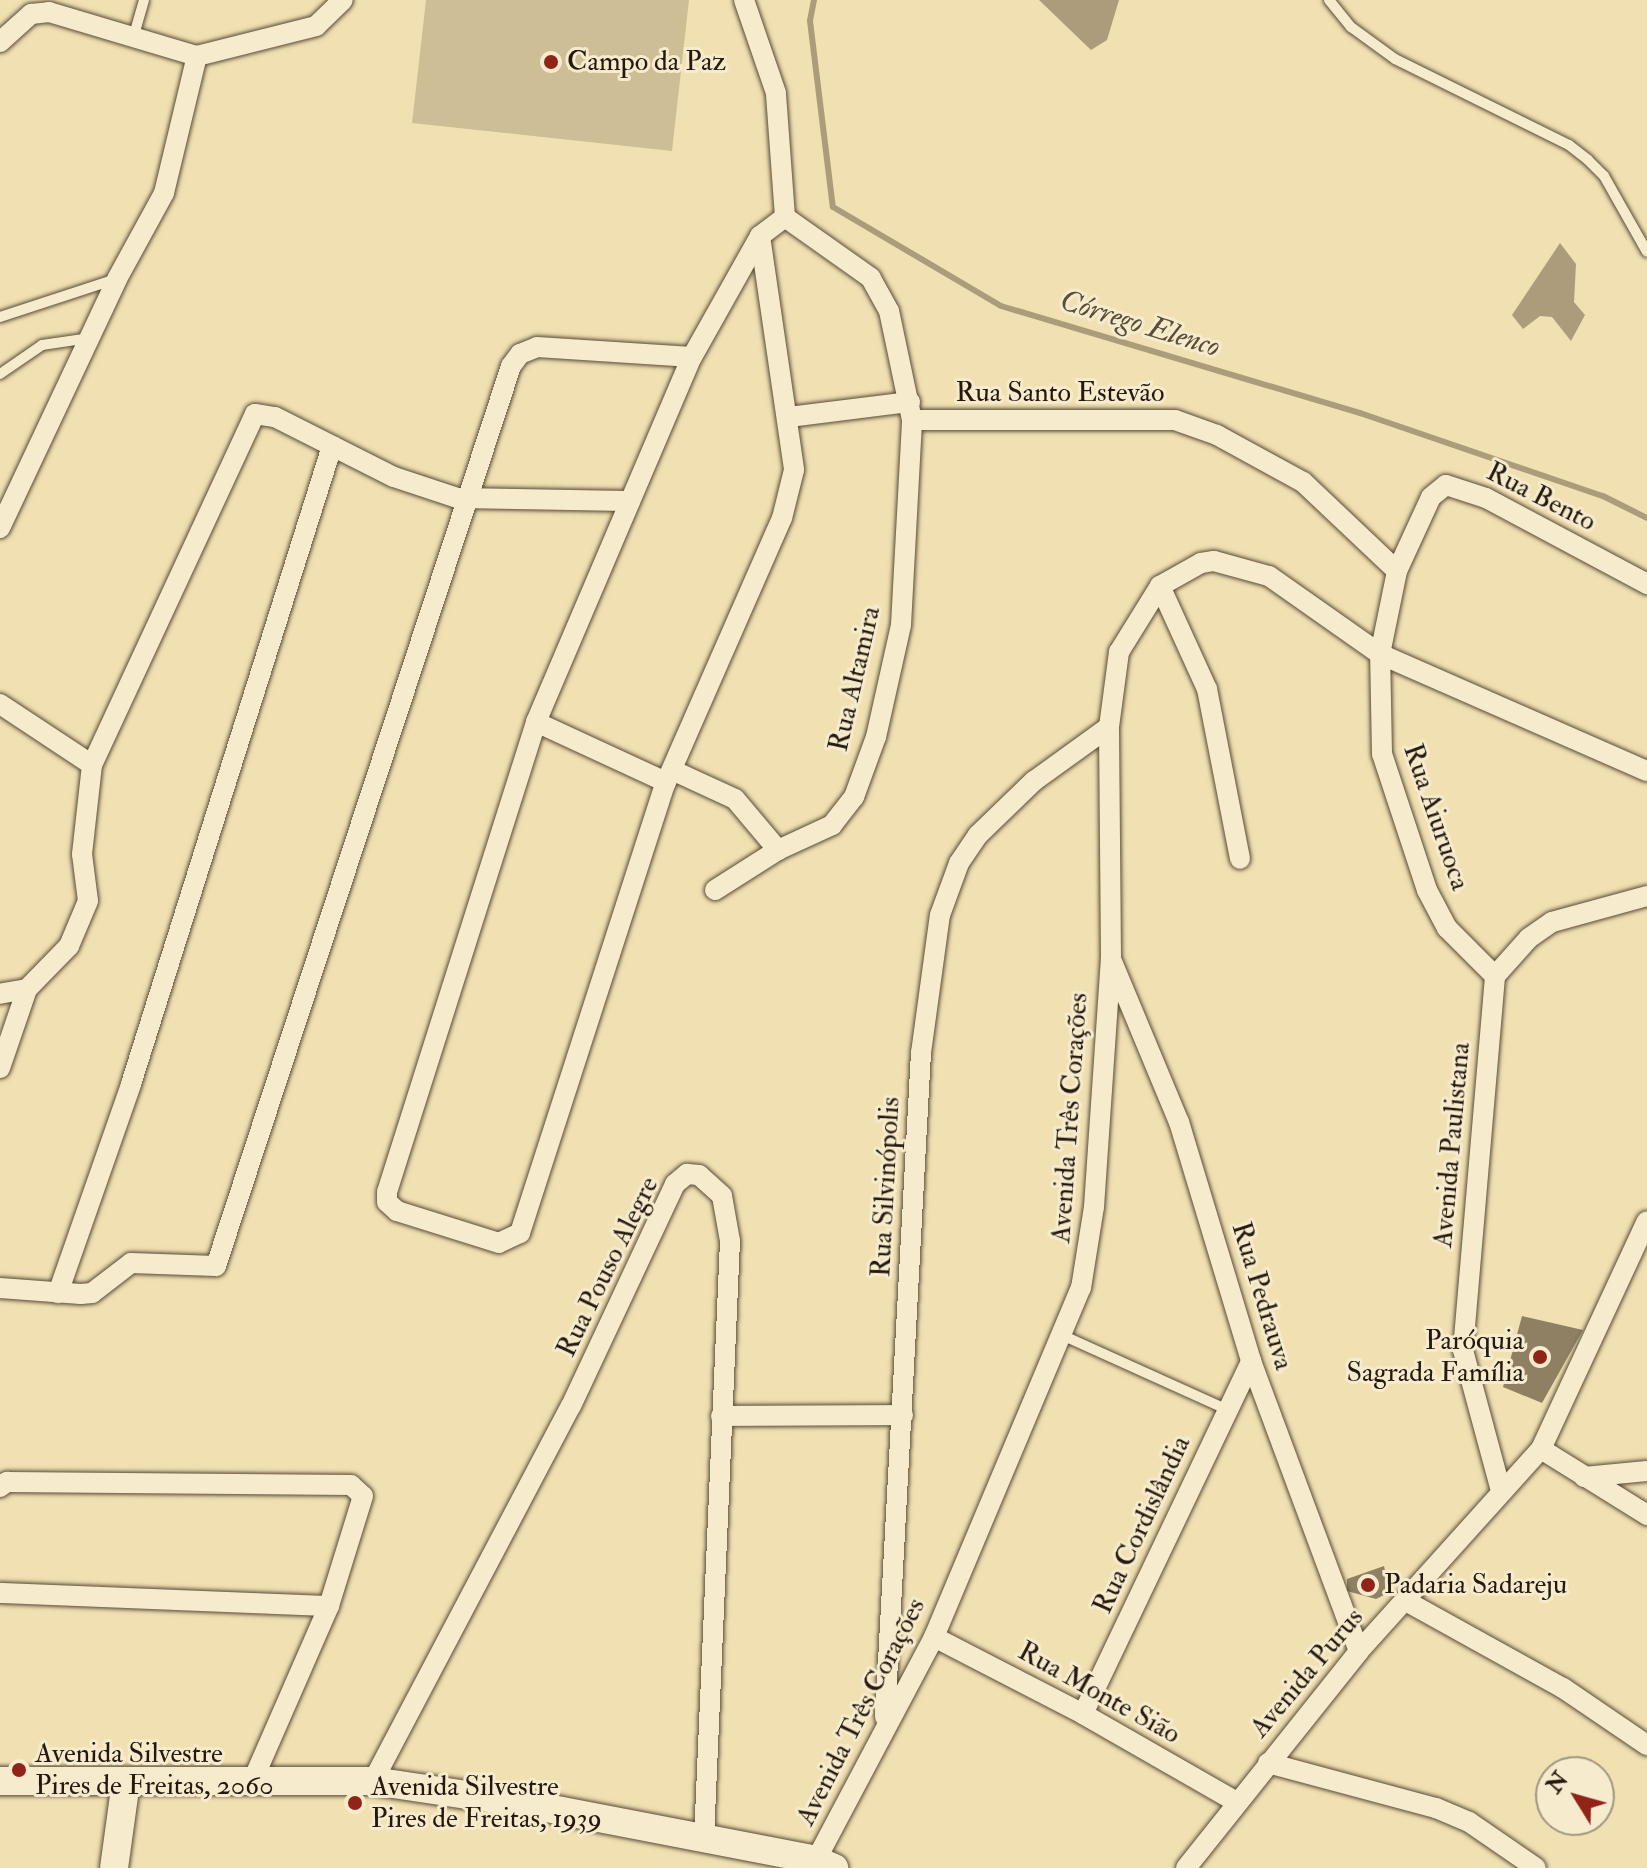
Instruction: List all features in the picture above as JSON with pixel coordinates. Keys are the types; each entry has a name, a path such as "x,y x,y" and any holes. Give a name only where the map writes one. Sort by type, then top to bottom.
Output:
{"main road":[{"path":"0,1781 373,1781 704,1838 825,1864"},
{"path":"114,1868 126,1782"}],"street":[{"path":"0,42 17,22 49,12 197,56 316,26 343,0"},
{"path":"744,0 776,93 785,217"},
{"path":"0,528 92,338 117,279 164,193 197,56"},
{"path":"760,236 789,417 794,470 782,518 669,776 520,1233 499,1243 397,1211 387,1202 387,1192 536,722 692,357 760,236 785,217"},
{"path":"785,217 871,278 889,311 911,411"},
{"path":"0,1288 92,1293 131,1263 216,1266 511,366 528,348 692,357"},
{"name":"Rua Santo Estevão","path":"789,417 911,411 1175,420 1260,456 1303,482 1397,571"},
{"name":"Rua Altamira","path":"715,890 778,850 832,825 844,813 876,737 901,625 911,411"},
{"path":"0,1068 27,989 69,946 88,901 82,854 92,765 248,418 255,414 275,417 394,477 467,498 630,501"},
{"path":"58,1293 131,1084 332,446"},
{"name":"Rua Bento","path":"1380,654 1397,571 1431,497 1446,485 1486,498 1647,584"},
{"name":"Avenida Três Corações","path":"825,1864 885,1722 934,1637 1062,1335 1090,1247 1111,957 1109,727 1119,652 1160,586 1201,563 1234,564 1269,576 1380,654 1647,771"},
{"path":"1160,586 1207,689 1240,859"},
{"name":"Rua Aiuruoca","path":"1380,654 1382,754 1427,890 1447,928 1495,976"},
{"path":"0,704 92,765"},
{"path":"536,722 735,799 778,850"},
{"name":"Rua Silvinópolis","path":"885,1722 921,1053 949,885 978,835 1034,781 1109,727"},
{"path":"1495,976 1529,938 1552,922 1647,896"},
{"name":"Rua Pedrauva","path":"1111,957 1179,1122 1251,1361 1359,1651"},
{"name":"Avenida Paulistana","path":"1495,976 1463,1350 1501,1491"},
{"path":"0,994 27,989"},
{"name":"Rua Pouso Alegre","path":"373,1781 571,1406 675,1184 687,1174 712,1184 728,1216 704,1838"},
{"name":"Avenida Purus","path":"1186,1868 1235,1801 1359,1651 1541,1449 1647,1221"},
{"name":"Rua Cordislândia","path":"1083,1714 1251,1361"},
{"path":"721,1416 903,1415"},
{"path":"1541,1449 1647,1515"},
{"path":"1584,1477 1647,1471"},
{"path":"0,1487 7,1482 351,1485 363,1496 363,1508 329,1606 252,1782"},
{"path":"0,1593 329,1606"},
{"path":"1406,1601 1563,1688 1647,1745"},
{"name":"Rua Monte Sião","path":"934,1637 1083,1714 1235,1801"},
{"path":"1268,1763 1436,1808 1469,1822 1536,1868"}],"lane":[{"path":"134,35 144,0"},
{"path":"1329,0 1351,27 1395,59 1588,160 1610,186 1647,252"},
{"path":"0,317 117,279"},
{"path":"0,374 42,345 92,338"},
{"path":"1062,1335 1228,1410"}],"shaded area":[{"name":"Campo da Paz","path":"426,0 689,0 672,151 412,123"},
{"path":"1039,0 1119,0 1107,40 1091,50"},
{"path":"1560,243 1576,264 1574,302 1585,315 1571,341 1552,317 1540,316 1523,329 1512,315"}],"building":[{"name":"Paróquia Sagrada Família","path":"1522,1316 1583,1330 1542,1403 1503,1387"},
{"name":"Padaria Sadareju","path":"1384,1566 1390,1592 1376,1599 1347,1591 1347,1579"}],"waterway":[{"name":"Córrego Elenco","path":"814,0 810,21 833,207 1001,306 1360,413 1603,496 1647,518"}],"place":[{"name":"Campo da Paz","path":"551,62"},
{"name":"Paróquia Sagrada Família","path":"1540,1357"},
{"name":"Padaria Sadareju","path":"1368,1585"},
{"name":"Avenida Silvestre Pires de Freitas, 2060","path":"19,1770"},
{"name":"Avenida Silvestre Pires de Freitas, 1939","path":"355,1803"}]}
